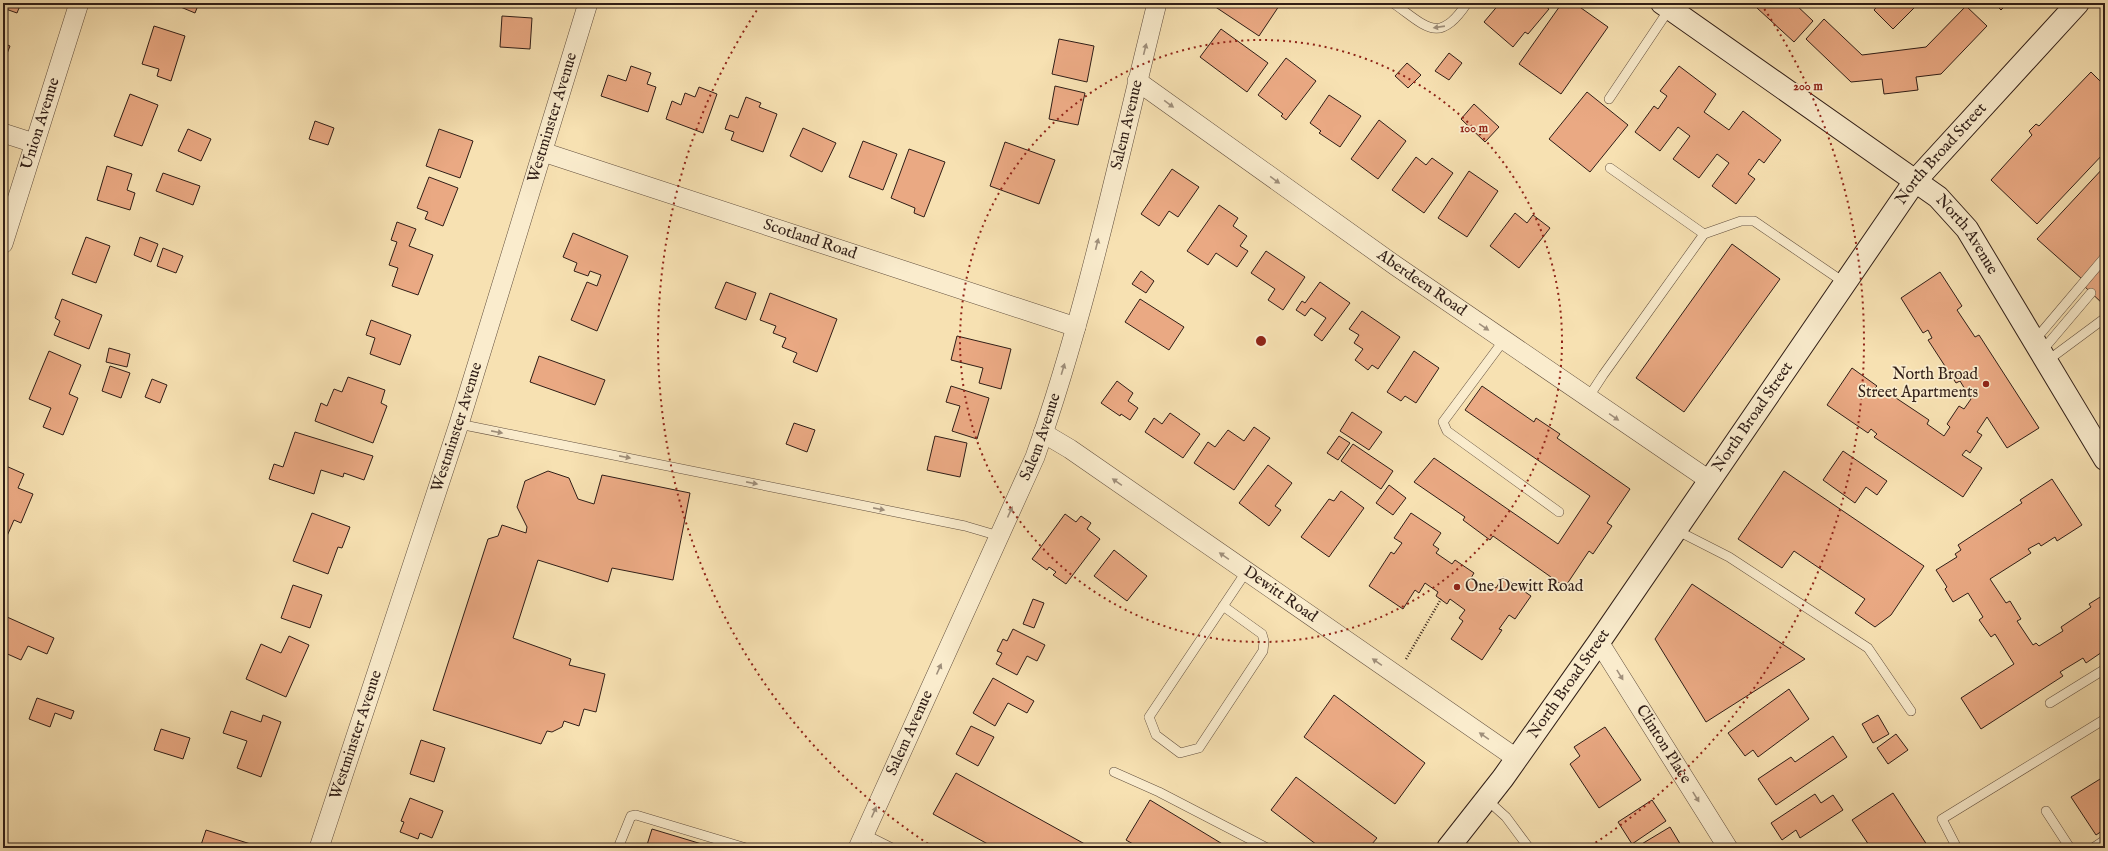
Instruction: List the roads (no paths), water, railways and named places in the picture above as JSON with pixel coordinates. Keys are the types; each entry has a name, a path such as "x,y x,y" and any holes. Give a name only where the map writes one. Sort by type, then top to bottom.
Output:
{"main road":[{"name":"North Broad Street","path":"1448,848 1486,799 1599,642 1915,181 2078,3"},
{"name":"North Avenue","path":"1666,6 1938,197 1967,229 2105,459"}],"street":[{"name":"Union Avenue","path":"3,244 79,3"},
{"name":"Westminster Avenue","path":"319,848 459,424 588,3"},
{"name":"Salem Avenue","path":"861,841 1035,457 1076,327 1157,3"},
{"name":"Aberdeen Road","path":"1137,81 1396,266 1709,480"},
{"path":"3,133 34,143"},
{"name":"Scotland Road","path":"543,152 1076,327"},
{"name":"Dewitt Road","path":"1043,433 1070,449 1516,758"},
{"name":"Clinton Place","path":"1599,642 1728,848"}],"lane":[{"path":"1393,3 1424,25 1435,29 1445,27 1457,19 1467,3"},
{"path":"1609,99 1666,6"},
{"path":"1610,168 1704,234"},
{"path":"1588,398 1704,234 1741,221 1754,221 1845,284"},
{"path":"2040,351 2105,257"},
{"path":"2040,351 2091,293"},
{"path":"2040,351 2105,318"},
{"path":"1504,340 1444,422 1447,431 1559,512"},
{"path":"459,424 965,526 999,536"},
{"path":"1676,530 1730,557 1868,648 1911,711"},
{"path":"1224,606 1262,634 1264,641 1263,651 1199,748 1180,753 1156,735 1149,717 1246,572"},
{"path":"2050,703 2105,669"},
{"path":"1956,848 1942,819 2105,719"},
{"path":"1114,772 1159,792 1267,848"},
{"path":"1486,799 1506,817 1529,848"},
{"path":"2046,811 2070,848"},
{"path":"618,848 631,816 636,815 746,848"},
{"path":"2093,848 2105,840"},
{"path":"861,841 892,848"}],"place":[{"name":"North Broad Street Apartments","path":"1986,384"},
{"name":"One Dewitt Road","path":"1457,587"}]}
